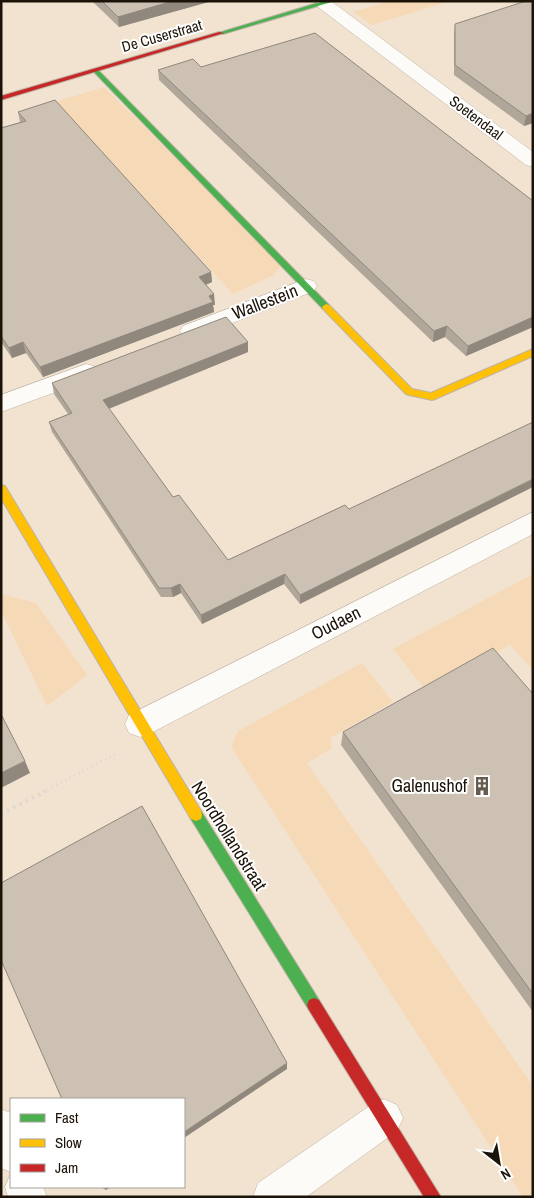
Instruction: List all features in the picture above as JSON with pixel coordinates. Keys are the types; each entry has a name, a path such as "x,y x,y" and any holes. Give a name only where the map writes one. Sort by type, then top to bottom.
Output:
{"street":[{"name":"De Cuserstraat","path":"1,98 328,2"},
{"name":"Soetendaal","path":"328,2 533,161"},
{"name":"Wallestein","path":"96,71 409,392 432,397 533,352"},
{"name":"Wallestein","path":"167,340 306,286"},
{"path":"1,404 103,365"},
{"name":"Noordhollandstraat","path":"1,489 144,731 433,1197"},
{"name":"Oudaen","path":"144,731 533,522"},
{"path":"272,1197 384,1118"},
{"path":"1,1128 10,1150"}],"path":[{"path":"1,814 144,731"}],"shaded area":[{"path":"389,1 450,1 372,25 353,12"},
{"path":"104,87 282,264 274,275 233,294 55,102"},
{"path":"533,574 533,670 510,645 490,657 485,652 423,687 393,649"},
{"path":"1,594 36,603 87,675 47,706 1,611"},
{"path":"362,663 393,702 330,738 332,748 307,763 533,1086 533,1197 523,1197 231,747 238,731"}],"building":[{"path":"102,1 173,1 118,17"},
{"path":"526,1 533,1 533,113 526,116 455,65 455,24"},
{"path":"315,33 533,201 533,317 468,346 447,326 434,331 158,70 193,59 201,67"},
{"path":"55,100 211,272 199,277 214,294 209,296 213,302 40,367 23,342 9,348 1,336 1,128 26,121 18,112"},
{"path":"226,317 248,342 103,400 173,497 179,495 228,560 345,505 349,509 533,422 533,479 300,595 285,574 201,615 180,584 171,588 159,588 49,422 72,413 52,383"},
{"path":"493,648 533,694 533,994 343,732"},
{"path":"1,714 25,761 1,773"},
{"path":"142,806 287,1063 185,1131 185,1098 62,1098 1,960 1,883"}],"traffic: fast":[{"path":"221,33 332,1"},
{"path":"96,71 326,307"},
{"path":"196,815 314,1005"}],"traffic: slow":[{"path":"326,307 409,392 432,397 533,352"},
{"path":"1,489 196,815"}],"traffic: jam":[{"path":"1,98 221,33"},
{"path":"314,1005 433,1197"}],"place":[{"name":"Galenushof","path":"482,786"}]}
